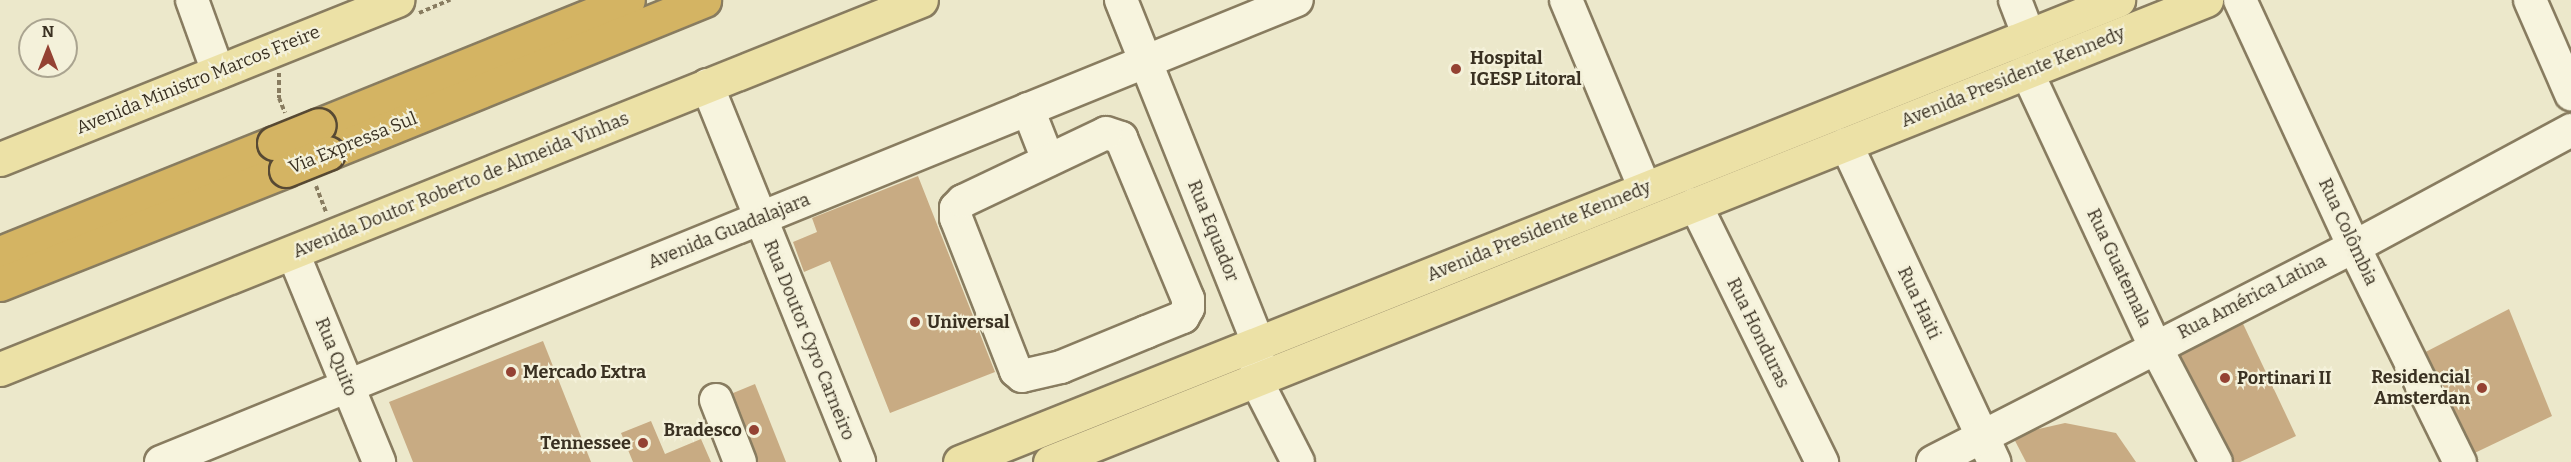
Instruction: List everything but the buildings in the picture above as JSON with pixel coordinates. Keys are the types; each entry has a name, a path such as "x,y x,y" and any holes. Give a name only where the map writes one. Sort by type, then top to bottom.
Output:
{"highway":[{"name":"Via Expressa Sul","path":"324,139 628,0"},
{"name":"Via Expressa Sul","path":"0,284 324,139 704,0"},
{"name":"Via Expressa Sul","path":"0,253 280,157"}],"main road":[{"name":"Avenida Ministro Marcos Freire","path":"0,159 397,0"},
{"name":"Avenida Doutor Roberto de Almeida Vinhas","path":"0,369 921,0"},
{"name":"Avenida Presidente Kennedy","path":"960,462 2118,0"},
{"name":"Avenida Presidente Kennedy","path":"1050,462 2206,0"}],"street":[{"path":"192,0 218,72"},
{"name":"Rua Equador","path":"1121,0 1258,343 1256,380"},
{"name":"Avenida Guadalajara","path":"161,462 1297,0"},
{"path":"1566,0 1645,189"},
{"path":"2015,0 2029,36"},
{"name":"Rua Colômbia","path":"2240,0 2354,246 2460,462"},
{"path":"2530,0 2571,94"},
{"name":"Rua Guatemala","path":"2027,72 2155,346 2216,462"},
{"name":"Rua Doutor Cyro Carneiro","path":"707,85 858,462"},
{"path":"1028,109 1048,160"},
{"name":"Rua América Latina","path":"1933,462 1988,450 2155,346 2354,246 2571,130"},
{"path":"1106,133 1121,138 1188,298 1188,308 1183,317 1061,367 1022,376 1016,371 964,240 956,208 963,201 1048,160 1106,133"},
{"name":"Rua Haiti","path":"1846,144 1988,450"},
{"name":"Rua Honduras","path":"1695,204 1821,462"},
{"name":"Rua Quito","path":"293,253 379,462"},
{"path":"1256,380 1298,462"},
{"path":"716,400 740,462"}],"place":[{"name":"Hospital IGESP Litoral","path":"1456,69"},
{"name":"Universal","path":"915,322"},
{"name":"Mercado Extra","path":"511,372"},
{"name":"Portinari II","path":"2225,378"},
{"name":"Residencial Amsterdan","path":"2482,388"},
{"name":"Bradesco","path":"754,430"},
{"name":"Tennessee","path":"643,443"}]}
